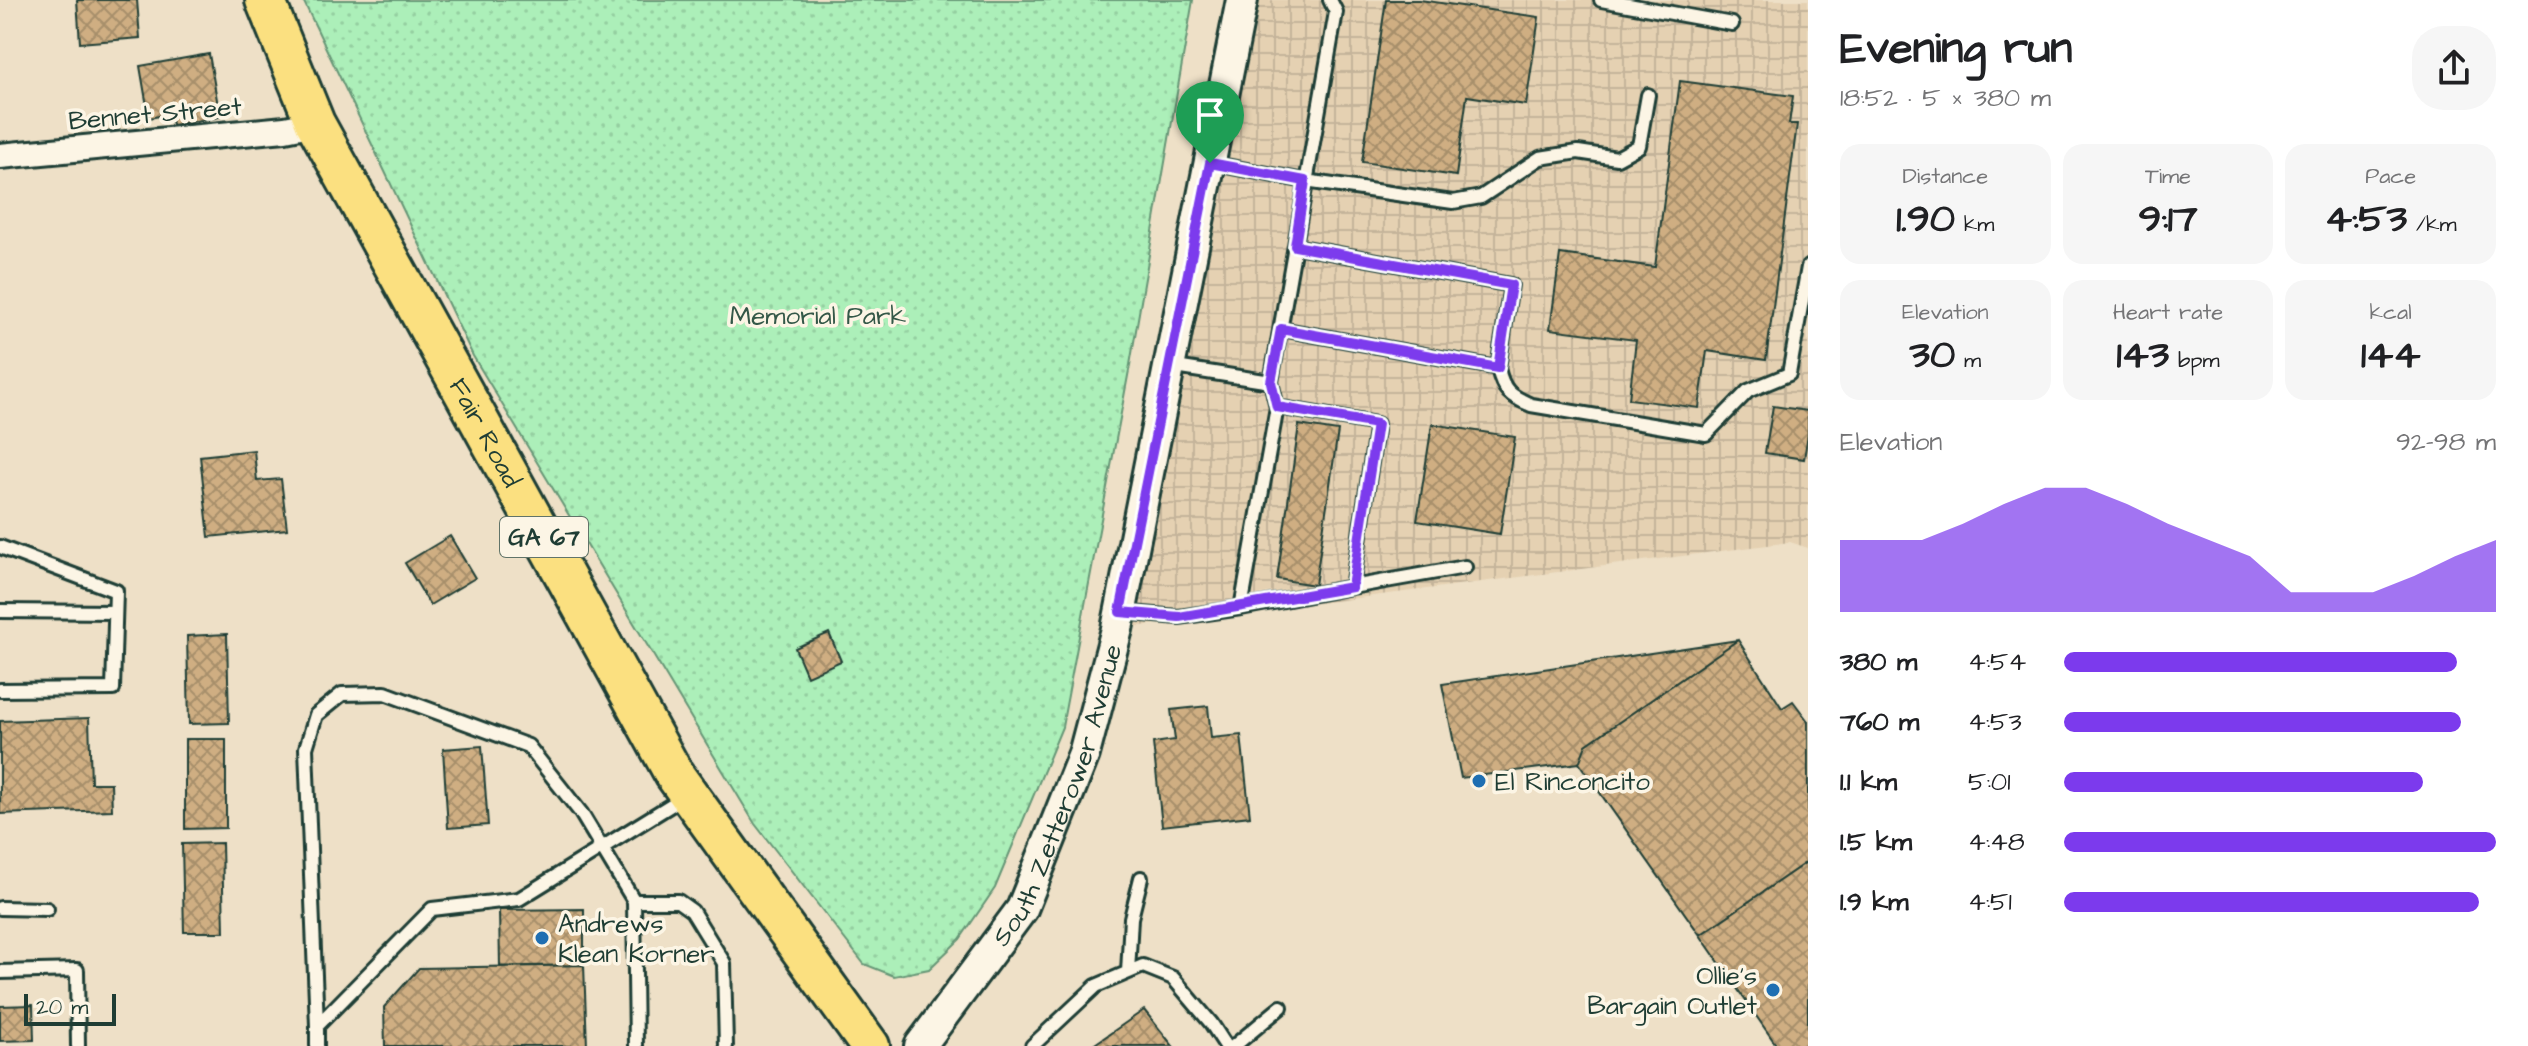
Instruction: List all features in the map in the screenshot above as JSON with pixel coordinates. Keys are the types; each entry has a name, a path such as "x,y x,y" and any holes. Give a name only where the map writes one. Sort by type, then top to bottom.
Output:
{"main road":[{"name":"Fair Road","path":"265,0 315,123 374,224 653,735 689,794 870,1046"}],"street":[{"name":"South Zetterower Avenue","path":"920,1046 1022,909 1084,754 1120,612 1242,0"},
{"name":"Bennet Street","path":"0,156 285,129 315,123"}],"lane":[{"path":"1241,608 1277,407 1271,382 1336,12 1330,0"},
{"path":"1601,0 1732,24"},
{"path":"1210,163 1305,181 1453,202 1481,197 1540,158 1578,152 1617,158 1639,146 1648,95"},
{"path":"1295,246 1511,285 1498,368 1502,385 1509,396 1531,405 1706,434 1748,391 1789,374 1808,267"},
{"path":"1281,329 1498,368"},
{"path":"1169,366 1271,382"},
{"path":"1277,407 1377,424 1352,587"},
{"path":"0,547 116,591 113,689 0,690"},
{"path":"1120,612 1179,617 1465,567"},
{"path":"0,611 115,612"},
{"path":"317,1046 306,748 316,715 342,694 385,693 528,746 581,813 634,901 636,1046"},
{"path":"317,1026 432,909 519,899 689,794"},
{"path":"1128,972 1131,918 1141,878"},
{"path":"634,901 678,901 692,911 724,963 726,1046"},
{"path":"0,908 47,909"},
{"path":"1032,1046 1096,986 1143,966 1173,978 1226,1046"},
{"path":"0,972 77,970 78,1046"},
{"path":"1234,1046 1281,1007"}],"shaded area":[{"path":"1242,0 1808,0 1808,548 1790,542 1117,629"}],"green space":[{"name":"Memorial Park","path":"303,0 1193,0 1130,365 1062,727 995,888 960,939 929,969 894,976 864,964 755,824 473,356"}],"building":[{"path":"77,0 137,0 140,38 80,43"},
{"path":"1386,0 1420,0 1539,17 1526,105 1467,96 1456,176 1362,162"},
{"path":"209,54 220,117 172,125 170,114 149,118 140,66"},
{"path":"1680,81 1793,96 1789,124 1797,124 1766,360 1707,351 1699,408 1629,399 1636,340 1550,329 1560,254 1655,267"},
{"path":"1773,406 1808,411 1804,459 1765,453"},
{"path":"1432,424 1515,437 1500,534 1417,521"},
{"path":"1299,425 1338,431 1315,585 1277,579"},
{"path":"254,450 257,481 281,479 287,529 209,537 200,456"},
{"path":"450,536 475,578 430,605 405,563"},
{"path":"829,633 841,661 807,676 795,648"},
{"path":"227,634 229,723 189,724 187,636"},
{"path":"1738,640 1586,745 1579,763 1461,778 1442,684"},
{"path":"1738,640 1782,708 1793,701 1808,721 1808,861 1700,935 1579,763 1586,745"},
{"path":"1208,706 1211,738 1241,735 1250,816 1162,826 1153,743 1175,740 1171,710"},
{"path":"89,718 91,783 111,783 112,810 0,814 0,721"},
{"path":"185,739 226,739 226,828 185,829"},
{"path":"482,746 488,825 448,828 443,749"},
{"path":"222,843 224,932 184,932 182,844"},
{"name":"Ollie's Bargain Outlet","path":"1808,861 1808,1046 1777,1046 1700,935"},
{"name":"Andrews Klean Korner","path":"584,909 584,965 500,967 499,910"},
{"path":"584,965 587,1046 385,1046 384,1007 419,968"},
{"path":"33,1005 34,1040 0,1041 0,1006"},
{"path":"1144,1010 1173,1046 1092,1046"}],"place":[{"name":"El Rinconcito","path":"1479,781"},
{"name":"Andrews Klean Korner","path":"542,938"},
{"name":"Ollie's Bargain Outlet","path":"1773,990"}],"route":[{"path":"1210,163 1305,181 1295,246 1511,285 1498,368 1281,329 1271,382 1277,407 1377,424 1352,587 1179,617 1120,612 1153,448 1210,163"}]}
